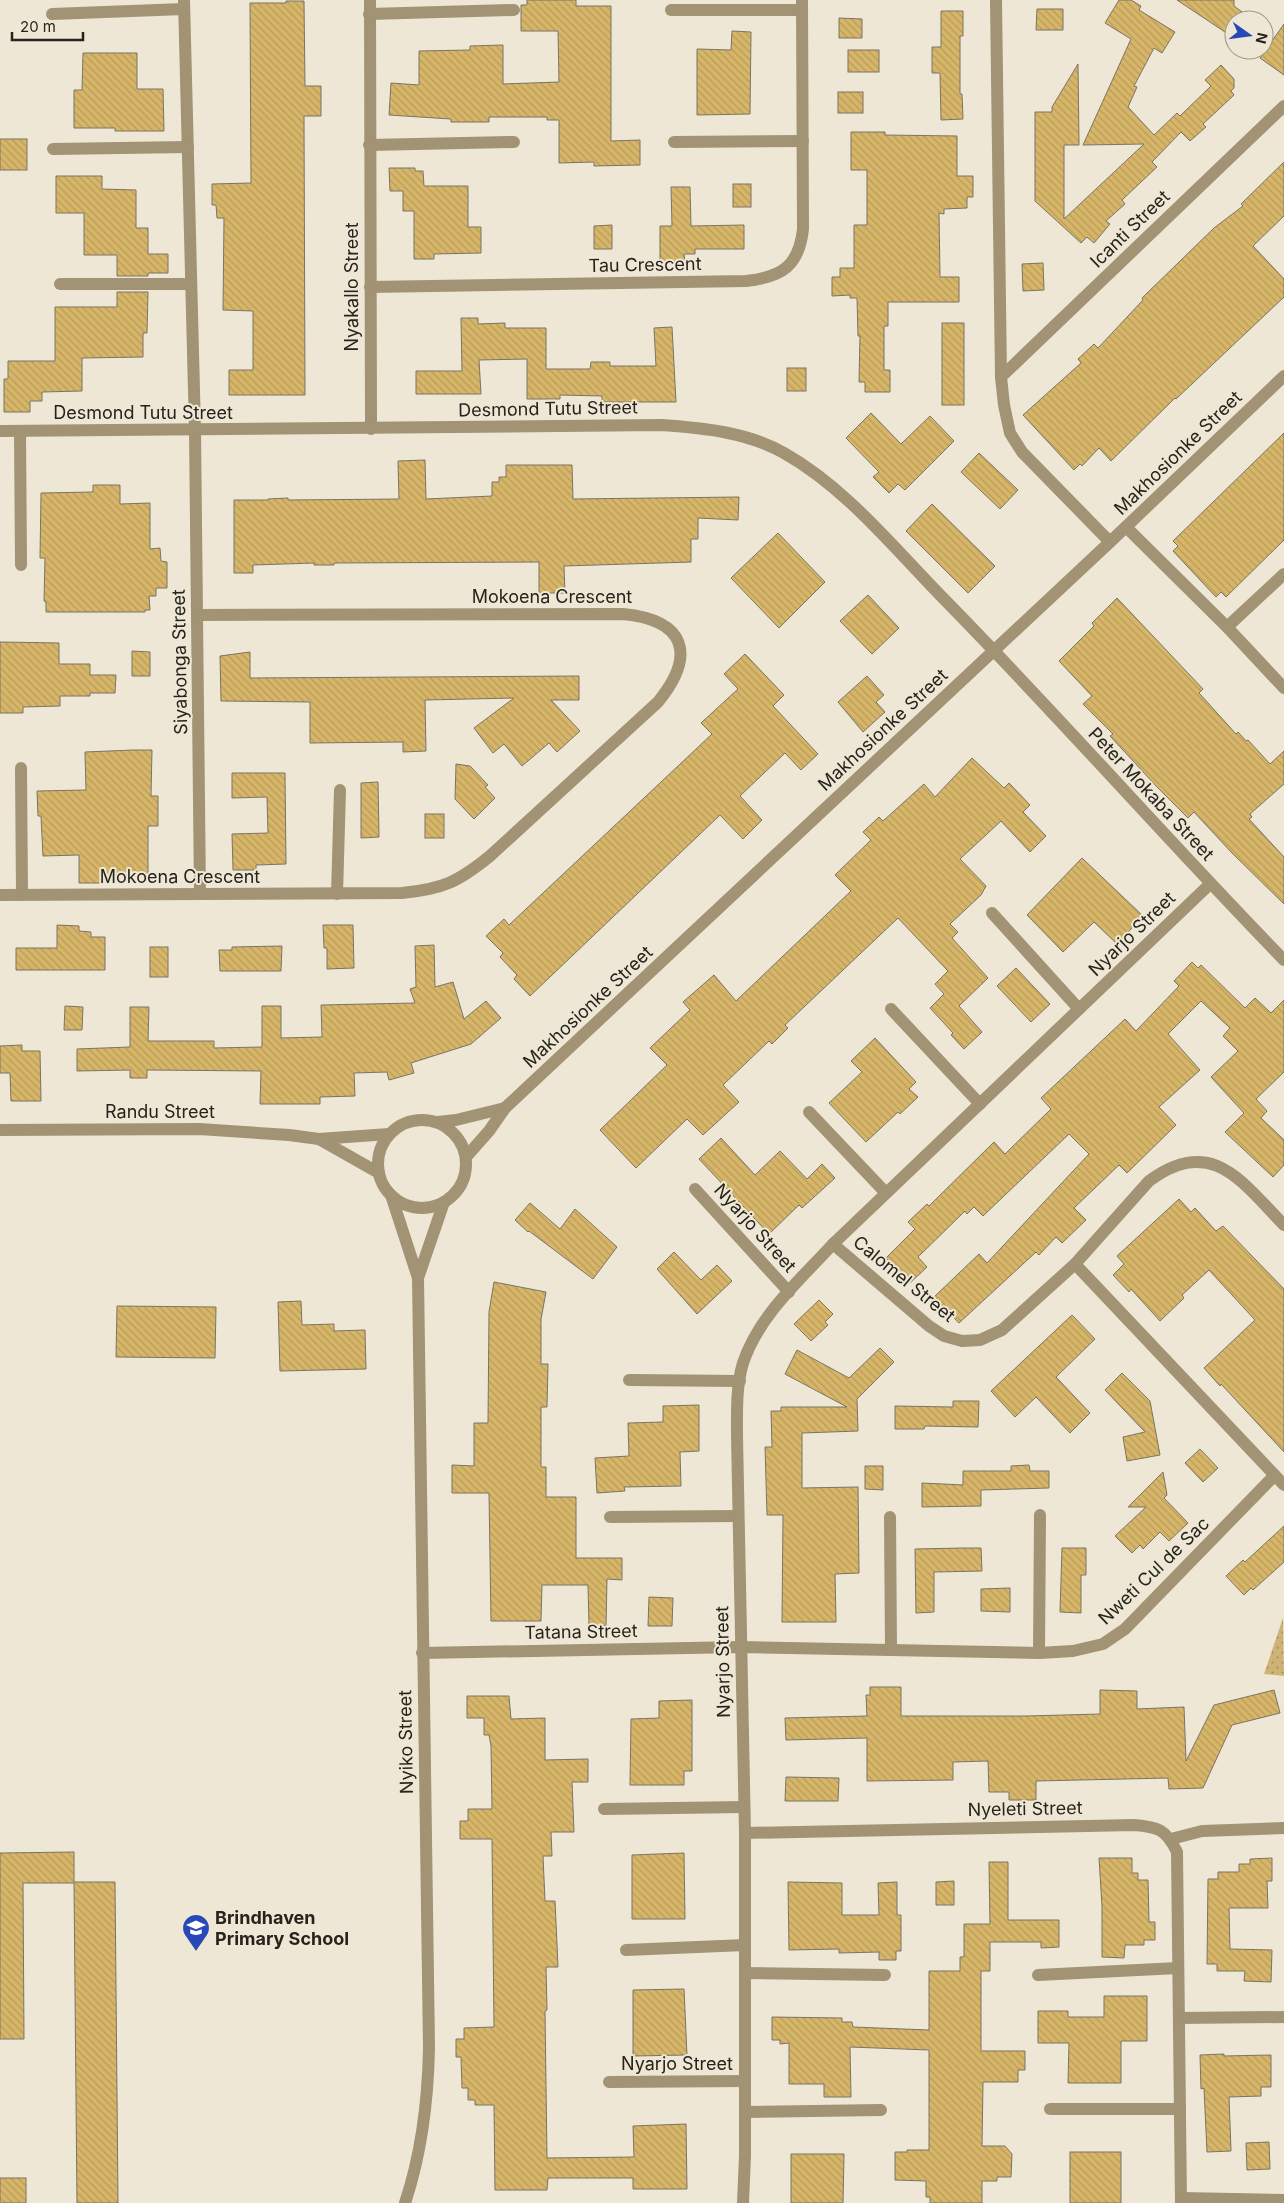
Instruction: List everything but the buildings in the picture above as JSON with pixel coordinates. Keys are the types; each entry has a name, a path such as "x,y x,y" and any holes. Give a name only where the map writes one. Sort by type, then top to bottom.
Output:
{"street":[{"name":"Nyakallo Street","path":"370,0 371,429"},
{"path":"996,0 1001,377 1004,405 1010,433 1022,452 1110,542"},
{"path":"52,14 184,5"},
{"name":"Siyabonga Street","path":"184,5 194,430 200,894"},
{"name":"Tau Crescent","path":"370,287 746,281 764,279 781,272 794,262 801,247 803,229 802,5 671,10"},
{"path":"370,14 514,10"},
{"name":"Icanti Street","path":"1001,377 1284,106"},
{"path":"674,142 803,141"},
{"path":"369,145 514,142"},
{"path":"53,149 188,147"},
{"path":"60,284 191,284"},
{"name":"Makhosionke Street","path":"466,1157 478,1145 505,1108 1126,527 1284,376"},
{"name":"Desmond Tutu Street","path":"0,431 662,425 704,428 742,436 782,452 817,473 846,499 993,650"},
{"path":"20,431 21,565"},
{"path":"1126,527 1227,627 1284,688"},
{"path":"1227,627 1284,574"},
{"name":"Mokoena Crescent","path":"0,895 402,893 428,890 450,884 470,872 658,702 678,673 682,658 681,646 671,632 657,621 640,615 197,615"},
{"name":"Peter Mokaba Street","path":"993,650 1210,884 1284,960"},
{"path":"21,768 22,895"},
{"path":"337,894 340,790"},
{"name":"Nyarjo Street","path":"743,2203 745,2112 744,1807 737,1426 743,1364 756,1333 789,1292 833,1244 1210,884"},
{"path":"992,913 1079,1009"},
{"path":"891,1009 980,1104"},
{"name":"Makhosionke Street","path":"438,1122 456,1120 505,1108"},
{"path":"808,1112 886,1193"},
{"path":"417,1119 438,1122 457,1136 466,1157 464,1178 460,1188 444,1202 433,1207 410,1207 391,1195 383,1185 379,1173 379,1152 388,1134 406,1122 417,1119"},
{"name":"Randu Street","path":"0,1130 199,1129 280,1134 319,1139 388,1134"},
{"name":"Randu Street","path":"319,1139 379,1173"},
{"name":"Calomel Street","path":"833,1244 929,1326 944,1336 962,1341 980,1340 1002,1330 1075,1264 1149,1181 1180,1163 1193,1161 1210,1163 1226,1169 1241,1181 1284,1225"},
{"name":"Nyarjo Street","path":"695,1188 789,1292"},
{"name":"Nyiko Street","path":"391,1195 418,1278 428,2087 422,2134 413,2179 405,2203"},
{"name":"Nyiko Street","path":"418,1278 444,1202"},
{"path":"1075,1264 1284,1485"},
{"path":"629,1380 740,1381"},
{"name":"Nweti Cul de Sac","path":"740,1647 1038,1654 1073,1651 1103,1644 1125,1629 1274,1476"},
{"path":"1038,1654 1040,1515"},
{"path":"610,1517 738,1516"},
{"path":"890,1517 891,1650"},
{"name":"Tatana Street","path":"422,1653 740,1647"},
{"path":"604,1808 744,1807"},
{"name":"Nyeleti Street","path":"744,1832 1134,1825 1152,1827 1164,1832 1171,1839"},
{"path":"1284,1828 1202,1831 1171,1839 1177,1852 1181,2201 1284,2200"},
{"path":"626,1950 745,1945"},
{"path":"1038,1975 1178,1968"},
{"path":"745,1973 885,1975"},
{"path":"1179,2018 1284,2017"},
{"name":"Nyarjo Street","path":"609,2082 745,2081"},
{"path":"1050,2110 1180,2109"},
{"path":"745,2112 881,2110"}],"shaded area":[{"path":"1283,1618 1284,1676 1264,1674"}],"place":[{"name":"Brindhaven Primary School","path":"196,1952"}]}
